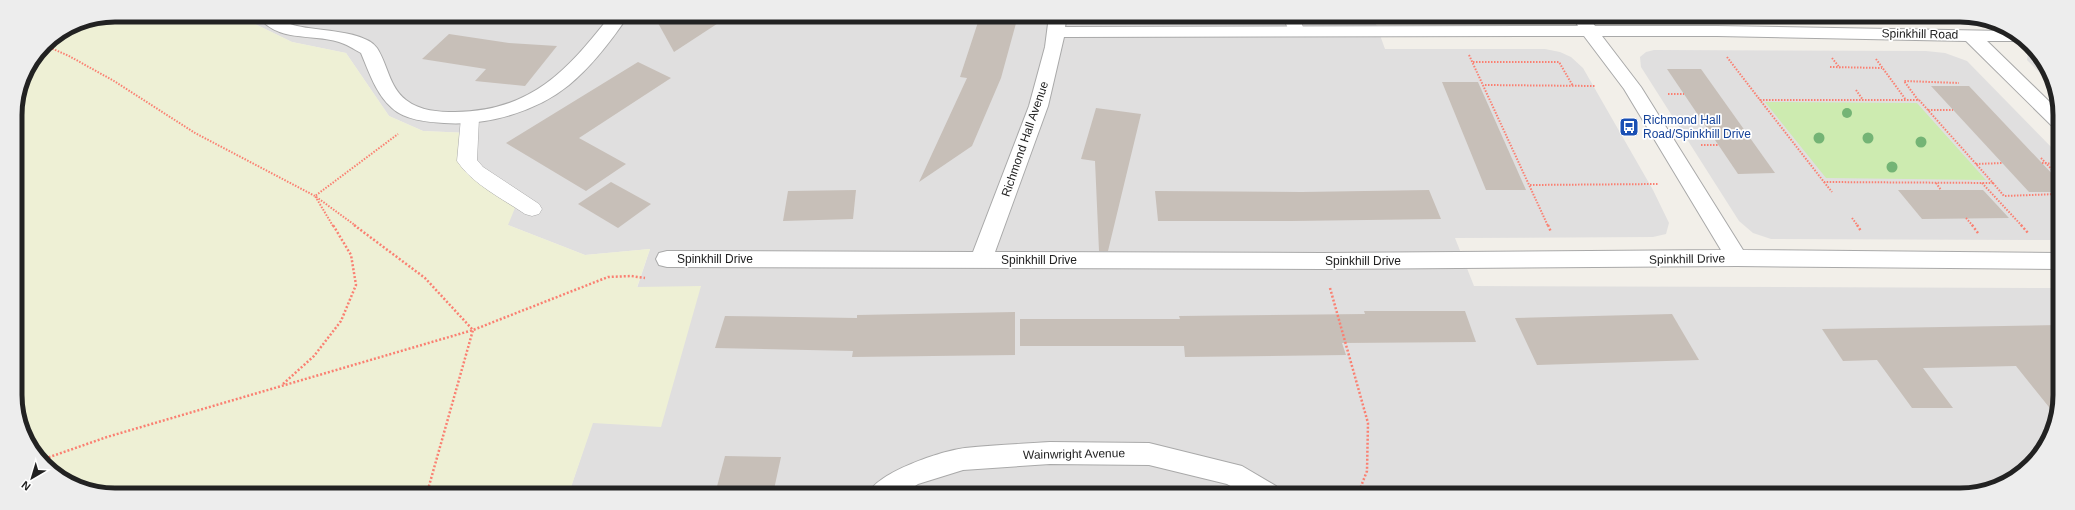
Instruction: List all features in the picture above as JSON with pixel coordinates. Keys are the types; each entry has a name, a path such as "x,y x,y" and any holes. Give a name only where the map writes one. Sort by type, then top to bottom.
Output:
{"street":[{"path":"271,22 287,30 341,37 369,50 389,94 400,105 416,113 435,117 470,118 510,108 534,100 551,91 567,79 583,62 614,22"},
{"name":"Spinkhill Road","path":"1058,24 1585,24 1717,31 2008,36"},
{"name":"Richmond Hall Avenue","path":"984,260 984,251 1043,95 1058,24"},
{"path":"1585,24 1632,87 1737,258"},
{"path":"1971,35 2053,116"},
{"name":"Spinkhill Drive","path":"668,259 1322,261 1737,258 2053,261"},
{"name":"Wainwright Avenue","path":"890,488 910,475 964,459 1050,453 1149,454 1234,474 1257,488"}],"lane":[{"path":"470,118 467,161 476,171 532,209"}],"path":[{"path":"50,48 69,56 114,81 195,132 315,196 425,278 473,330"},
{"path":"1723,52 1832,192"},
{"path":"1874,57 1906,100"},
{"path":"1552,234 1485,86 1480,81 1473,62 1559,62 1573,86"},
{"path":"1830,67 1882,68"},
{"path":"1959,83 1904,81 1927,110 2004,196 2053,194"},
{"path":"1485,86 1600,86"},
{"path":"1856,90 1864,100"},
{"path":"1759,100 1919,100"},
{"path":"1927,110 1953,110"},
{"path":"315,196 402,131"},
{"path":"2041,158 2053,171"},
{"path":"1975,164 2003,163"},
{"path":"2042,163 2053,164"},
{"path":"1824,182 1993,183"},
{"path":"1936,183 1941,190"},
{"path":"1982,183 2033,238"},
{"path":"1530,185 1691,184"},
{"path":"282,385 314,356 341,321 356,285 351,255 315,196"},
{"path":"47,458 107,436 473,330 608,277 631,276 661,280 668,259"},
{"path":"1328,281 1368,423 1367,471 1360,488"},
{"path":"429,488 473,330"}],"shaded area":[{"path":"251,22 1375,22 1385,49 1545,49 1560,52 1571,57 1583,68 1653,190 1669,223 1666,234 1653,237 1455,238 1474,286 2053,288 2053,395 2050,419 2041,441 2034,452 2021,465 2006,476 1995,481 1984,485 1966,488 571,488 650,249 585,255 508,225 465,169 469,133 423,131 389,116 346,53 292,42"},
{"path":"1654,50 1926,51 1945,53 1967,61 2053,149 2053,240 1771,239 1753,233 1739,221 1641,67 1640,57 1646,52"},
{"path":"2030,53 2034,58 2045,78 2027,60 2028,54"}],"green space":[{"path":"109,22 251,22 292,42 346,53 389,116 423,131 469,133 465,169 517,203 508,225 585,255 650,249 637,287 701,286 661,427 593,423 571,488 115,488 85,483 69,476 52,464 52,458 46,458 41,452 27,425 22,401 22,109 25,91 34,69 49,49 69,34 91,25"},
{"path":"1765,102 1917,103 1986,180 1826,178"}],"building":[{"path":"662,22 720,22 674,52 658,23"},
{"path":"978,22 1016,22 1001,78 972,146 919,182 967,78 960,77"},
{"path":"449,34 509,43 557,46 525,86 475,81 486,69 422,59"},
{"path":"638,62 671,78 579,138 626,164 586,191 506,143"},
{"path":"1667,69 1701,69 1775,173 1738,174"},
{"path":"1442,82 1478,82 1526,190 1486,190"},
{"path":"1931,86 1969,86 2053,175 2053,192 2029,192"},
{"path":"1096,108 1141,114 1108,251 1099,251 1095,161 1081,159"},
{"path":"611,182 651,204 618,228 578,204"},
{"path":"856,190 853,219 783,221 788,191"},
{"path":"1429,190 1441,219 1158,221 1155,191 1302,192"},
{"path":"1898,190 1983,190 2009,218 1922,219"},
{"path":"1364,311 1465,311 1476,342 1342,343 1346,355 1185,357 1184,346 1020,346 1020,319 1180,319 1179,316 1365,314"},
{"path":"1015,312 1015,355 852,357 853,351 715,348 725,316 857,318 857,315"},
{"path":"1672,314 1699,360 1537,365 1515,318"},
{"path":"2053,325 2053,395 2051,410 2016,366 1923,368 1953,408 1912,408 1877,360 1843,361 1822,329"},
{"path":"725,456 781,457 774,488 717,488"}],"place":[{"name":"Richmond Hall Road/Spinkhill Drive","path":"1629,127"}]}
